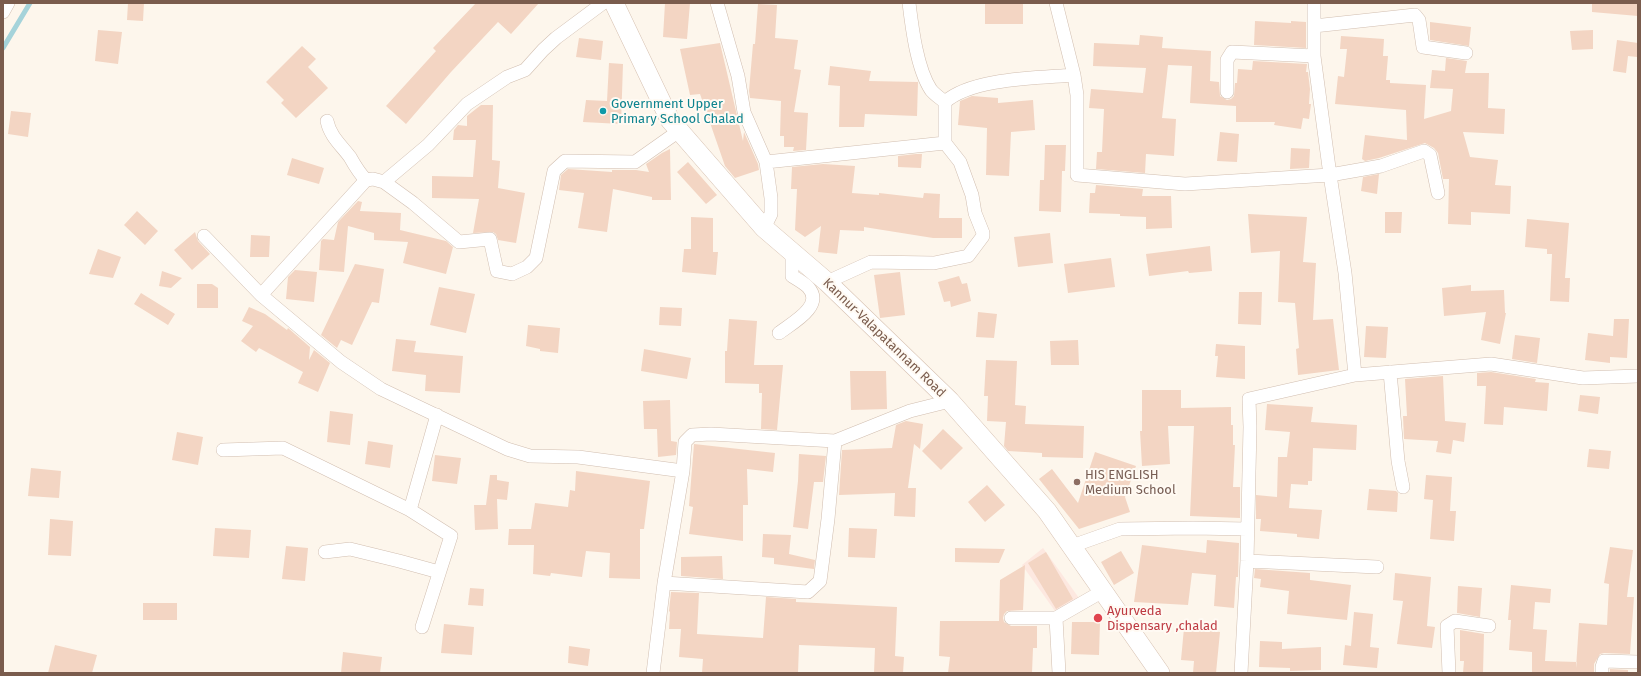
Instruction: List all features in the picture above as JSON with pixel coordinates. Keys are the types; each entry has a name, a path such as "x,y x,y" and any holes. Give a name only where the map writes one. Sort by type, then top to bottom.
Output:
{"main road":[{"name":"Kannur-Valapatannam Road","path":"614,3 670,120 764,228 827,282 950,401 1047,511 1160,673"}],"street":[{"path":"3,12 8,3"},
{"path":"384,182 428,145 467,104 507,78 525,70 556,38 603,3"},
{"path":"718,3 738,76 744,112 766,162 771,198 770,214 764,228"},
{"path":"909,3 914,38 924,73 932,91 945,102"},
{"path":"1056,3 1074,75 1077,94 1077,175 1184,184 1330,175 1381,166 1424,151 1430,155 1438,193"},
{"path":"1314,3 1314,56 1345,273 1355,375"},
{"path":"1314,26 1415,15 1419,20 1423,47 1466,54"},
{"path":"1227,92 1228,60 1232,52 1314,56"},
{"path":"827,282 871,262 934,263 968,256 983,236 983,233 975,213 972,195 960,162 945,143 945,102 952,96 967,90 1004,81 1074,75"},
{"path":"327,120 329,129 335,139 350,158 358,172 366,180"},
{"path":"261,295 366,180 373,179 384,182 413,203 459,242 490,239 497,271 512,274 527,267 536,258 554,171 565,161 635,162 679,131"},
{"path":"766,162 945,143"},
{"path":"204,236 261,295 341,362 381,389 507,449 530,456 578,457 683,471"},
{"path":"779,333 801,316 812,305 813,296 808,287 792,276 792,252"},
{"path":"1241,673 1250,427 1249,399 1355,375 1491,364 1584,378 1638,376"},
{"path":"1390,372 1398,461 1403,487"},
{"path":"653,673 664,584 683,471 684,442 692,435 711,434 835,441 910,411 950,401"},
{"path":"410,510 437,415"},
{"path":"664,584 808,592 820,581 828,518 835,441"},
{"path":"224,450 283,448 410,510 450,536 422,628"},
{"path":"1072,546 1120,529 1247,529"},
{"path":"325,552 350,549 439,572"},
{"path":"1246,561 1377,566"},
{"path":"1011,618 1056,618 1103,591"},
{"path":"1056,618 1059,673"},
{"path":"1449,673 1447,626 1455,621 1490,626"},
{"path":"1602,673 1604,661 1638,662"}],"shaded area":[{"path":"1043,548 1079,598 1055,611 1022,565"}],"building":[{"path":"128,3 144,3 143,21 127,20"},
{"path":"476,3 539,3 511,34 498,22 451,72 406,124 386,106 436,51 433,48"},
{"path":"665,3 690,3 687,39 663,37"},
{"path":"985,3 1023,3 1023,24 985,24"},
{"path":"1592,3 1638,3 1638,16 1592,12"},
{"path":"758,4 777,5 775,38 798,40 794,69 801,70 794,112 808,113 806,150 793,151 794,147 784,147 784,136 780,136 781,101 750,98 749,91 753,44 755,44"},
{"path":"1255,21 1291,23 1291,21 1306,22 1306,48 1254,45"},
{"path":"1430,22 1471,27 1469,46 1430,40"},
{"path":"98,30 122,32 118,64 95,61"},
{"path":"1593,30 1593,49 1572,50 1570,31"},
{"path":"1140,35 1163,37 1162,48 1211,51 1210,81 1219,82 1220,96 1227,100 1234,96 1238,69 1252,70 1253,61 1307,64 1306,72 1308,72 1310,89 1309,104 1311,104 1309,119 1303,118 1301,129 1274,125 1275,122 1236,122 1236,106 1190,103 1192,66 1168,65 1162,118 1176,119 1174,156 1146,154 1145,173 1096,169 1097,152 1102,152 1104,109 1089,108 1091,89 1143,93 1146,68 1093,66 1094,43 1139,45"},
{"path":"1341,36 1384,39 1383,56 1388,56 1386,80 1390,80 1390,83 1426,85 1424,119 1451,111 1453,89 1430,88 1432,70 1445,71 1446,58 1467,61 1465,73 1489,73 1488,108 1505,109 1504,134 1463,132 1470,157 1498,160 1495,185 1511,186 1510,214 1471,212 1471,225 1448,224 1449,179 1443,179 1438,153 1434,148 1425,143 1379,158 1365,161 1362,159 1365,135 1407,140 1406,110 1335,104 1338,76 1344,77 1347,49 1340,49"},
{"path":"579,38 603,41 601,60 576,57"},
{"path":"1617,40 1638,43 1637,57 1628,56 1626,73 1613,71"},
{"path":"720,43 743,141 744,132 758,164 759,170 735,178 725,166 700,94 690,95 680,49"},
{"path":"302,46 316,59 308,67 328,88 296,118 281,103 284,100 266,82"},
{"name":"Government Upper Primary School Chalad","path":"609,63 623,64 621,124 583,122 586,100 607,101"},
{"path":"830,66 871,71 869,81 918,82 917,116 865,114 864,127 839,127 840,86 828,85"},
{"path":"972,96 998,98 998,103 1033,100 1035,130 1011,132 1009,176 986,175 987,128 958,125 960,101"},
{"path":"481,105 493,105 492,160 500,161 498,188 525,193 516,243 498,240 496,234 493,232 473,233 479,199 432,198 432,176 473,177 476,140 453,140 454,130 458,125 467,126 467,116"},
{"path":"11,111 31,113 28,137 8,134"},
{"path":"1220,132 1239,134 1237,162 1217,161"},
{"path":"1045,145 1066,145 1065,171 1062,171 1061,212 1039,211 1040,180 1044,180"},
{"path":"1291,148 1310,149 1309,168 1290,169"},
{"path":"670,149 671,200 652,200 652,197 613,189 607,232 578,228 584,193 559,190 561,175 568,169 612,172 612,170 636,170 649,172 646,164"},
{"path":"922,154 921,168 898,167 898,156"},
{"path":"292,158 324,168 319,184 287,175"},
{"path":"688,162 717,195 706,204 677,172"},
{"path":"823,164 855,166 852,193 879,195 879,193 923,198 924,193 940,194 939,218 962,218 962,238 933,238 864,227 864,231 840,230 837,254 818,252 821,226 805,237 795,230 797,189 791,189 792,167"},
{"path":"1379,174 1377,194 1361,191 1363,177"},
{"path":"1096,185 1143,189 1142,196 1171,196 1172,228 1146,229 1146,217 1089,213 1090,193 1095,193"},
{"path":"358,201 362,202 360,211 401,213 400,230 446,241 453,247 446,274 403,263 408,242 374,240 374,233 348,226 344,272 319,270 321,241 323,239 334,240 338,222"},
{"path":"137,211 158,231 145,245 124,225"},
{"path":"1385,212 1402,212 1401,233 1385,233"},
{"path":"1248,214 1307,217 1303,262 1316,263 1313,320 1333,319 1339,370 1298,375 1296,349 1299,348 1295,303 1278,302 1280,251 1251,253"},
{"path":"691,217 713,218 713,252 718,252 716,275 682,272 684,249 691,249"},
{"path":"1527,219 1569,223 1565,278 1570,278 1569,302 1550,301 1552,254 1547,254 1547,249 1525,247"},
{"path":"195,232 198,241 210,254 192,270 174,250"},
{"path":"1050,233 1053,263 1018,267 1014,237"},
{"path":"251,235 270,236 269,257 250,257"},
{"path":"1210,246 1212,271 1189,273 1188,271 1149,276 1146,254"},
{"path":"98,249 121,257 113,278 89,274"},
{"path":"1111,258 1115,287 1068,293 1064,264"},
{"path":"355,264 384,269 379,303 372,302 352,345 341,340 337,348 321,335"},
{"path":"295,270 317,272 314,302 286,299 288,277"},
{"path":"162,271 182,278 171,288 159,286"},
{"path":"900,272 905,315 880,318 874,275"},
{"path":"959,276 962,284 967,283 971,301 951,307 950,301 944,302 938,282"},
{"path":"197,284 212,284 218,288 218,308 197,308"},
{"path":"1471,285 1471,291 1504,290 1506,313 1500,344 1481,340 1486,312 1444,316 1442,288"},
{"path":"439,287 475,294 466,333 430,325"},
{"path":"1239,292 1262,292 1261,325 1238,324"},
{"path":"141,293 175,314 168,325 134,304"},
{"path":"249,307 265,314 287,330 288,328 310,347 309,360 314,350 330,363 318,392 298,383 303,372 259,348 256,352 241,341 253,326 242,321"},
{"path":"660,307 682,308 681,326 659,325"},
{"path":"978,312 997,314 994,338 976,337"},
{"path":"729,319 757,321 754,365 783,365 777,430 761,429 762,393 759,393 759,384 725,383 725,351 727,351"},
{"path":"1614,319 1629,319 1627,358 1610,357 1610,363 1585,360 1588,333 1613,336"},
{"path":"528,325 560,328 558,353 540,351 540,349 526,346"},
{"path":"1366,326 1388,327 1386,358 1364,357"},
{"path":"1515,335 1540,338 1537,363 1512,359"},
{"path":"396,339 416,341 414,352 463,356 460,393 425,391 426,375 392,371"},
{"path":"1078,340 1079,365 1051,365 1050,341"},
{"path":"1216,344 1245,346 1245,379 1216,377 1218,356 1215,356"},
{"path":"644,349 691,358 687,379 641,371"},
{"path":"986,360 1017,361 1015,405 1026,406 1025,424 1084,426 1083,458 1042,457 1042,453 1008,451 1004,446 1006,422 987,421 988,396 984,396"},
{"path":"850,371 886,371 887,409 851,410"},
{"path":"1491,372 1536,379 1535,382 1549,383 1547,411 1504,407 1503,425 1484,424 1486,386 1477,386 1477,373"},
{"path":"1443,376 1445,421 1466,423 1464,442 1453,440 1451,454 1436,452 1438,441 1404,439 1403,416 1407,416 1405,379"},
{"path":"1142,390 1181,390 1181,408 1231,407 1233,445 1235,445 1233,487 1240,487 1240,518 1190,516 1194,426 1168,426 1170,464 1142,466 1140,431 1142,431"},
{"path":"1580,395 1600,397 1598,414 1578,411"},
{"path":"670,400 671,441 677,442 676,455 658,457 657,429 644,429 643,401"},
{"path":"1267,404 1313,407 1311,422 1357,425 1356,450 1313,448 1312,481 1308,481 1308,485 1291,484 1289,508 1322,510 1319,539 1297,537 1297,534 1260,531 1261,519 1256,519 1256,495 1277,497 1278,457 1287,457 1290,432 1265,430"},
{"path":"330,411 353,414 350,445 327,442"},
{"path":"906,421 923,424 920,449 914,444 908,488 916,488 915,517 894,516 895,493 839,495 842,450 892,448 896,425"},
{"path":"943,429 963,448 941,470 922,451"},
{"path":"177,432 203,437 198,465 172,460"},
{"path":"368,441 393,445 390,468 365,464"},
{"path":"694,444 775,453 773,472 747,469 748,505 743,505 743,541 689,534 693,507 689,506"},
{"path":"1589,449 1611,451 1609,469 1587,467"},
{"path":"1095,452 1136,466 1125,497 1130,512 1079,529 1039,479 1052,469 1078,503"},
{"path":"799,454 826,456 823,482 814,482 808,529 793,527 798,481"},
{"path":"435,455 461,458 457,484 432,481"},
{"path":"31,468 61,471 59,498 28,496"},
{"path":"576,471 650,481 644,529 640,529 640,579 609,578 610,553 586,551 582,577 551,573 550,576 533,574 534,545 508,545 509,529 531,529 535,503 568,507 570,490 575,491"},
{"path":"490,475 497,475 497,480 509,482 507,500 497,499 498,529 475,530 474,505 486,505"},
{"path":"1426,475 1452,477 1450,511 1456,511 1454,541 1430,539 1433,500 1424,499"},
{"path":"987,485 1005,505 985,522 968,502"},
{"path":"1369,489 1396,491 1398,493 1397,512 1367,510"},
{"path":"50,519 73,521 71,556 48,555"},
{"path":"215,528 251,530 249,558 213,556"},
{"path":"849,528 877,529 875,558 848,557"},
{"path":"763,534 791,535 789,554 815,560 814,569 774,564 774,558 762,557"},
{"path":"1207,540 1239,543 1238,577 1236,577 1234,608 1214,606 1216,575 1192,573 1188,605 1134,602 1142,545 1206,553"},
{"path":"286,546 308,548 305,581 282,579"},
{"path":"1610,547 1633,550 1627,597 1634,597 1630,654 1600,654 1594,664 1594,673 1532,673 1532,652 1509,650 1511,620 1508,620 1511,585 1551,589 1550,603 1535,602 1533,629 1547,630 1545,661 1576,662 1579,623 1607,625 1609,584 1604,583"},
{"path":"955,548 1005,549 999,563 955,562"},
{"path":"1121,551 1134,573 1114,585 1101,562"},
{"path":"1046,552 1073,599 1056,609 1028,563"},
{"path":"722,556 723,579 681,576 681,557"},
{"path":"1025,565 1023,610 1007,611 1003,618 1004,622 1011,626 1037,626 1037,648 1033,648 1032,673 948,673 950,657 939,656 940,621 999,621 1000,580"},
{"path":"1255,569 1310,573 1310,580 1351,585 1347,620 1287,614 1289,591 1260,587 1261,579 1254,578"},
{"path":"1395,573 1431,577 1427,626 1435,627 1432,648 1397,644 1403,601 1393,600"},
{"path":"1458,586 1482,588 1480,617 1457,613"},
{"path":"470,588 484,589 483,606 468,605"},
{"path":"671,592 699,593 697,634 763,638 766,597 796,599 796,602 897,607 895,656 904,657 903,673 874,673 875,648 799,645 798,673 702,673 703,659 679,657 681,629 669,629"},
{"path":"143,603 177,603 177,620 143,620"},
{"path":"1354,612 1373,614 1370,647 1379,648 1377,668 1343,665 1345,645 1351,646"},
{"path":"1072,622 1100,622 1099,655 1071,654"},
{"path":"444,624 474,627 472,655 441,653"},
{"path":"1184,628 1220,632 1216,673 1193,673 1194,661 1181,660"},
{"path":"1460,630 1484,634 1483,673 1463,673 1464,661 1460,661"},
{"path":"1260,641 1282,642 1282,649 1321,647 1321,670 1290,671 1290,668 1259,667"},
{"path":"55,645 97,655 92,673 48,673"},
{"path":"569,646 590,649 588,666 568,663"},
{"path":"343,652 382,657 380,673 341,673"},
{"path":"1610,669 1628,670 1628,673 1610,673"}],"waterway":[{"path":"3,48 30,3"}],"place":[{"name":"Government Upper Primary School Chalad","path":"603,111"},
{"name":"HIS ENGLISH Medium School","path":"1077,482"},
{"name":"Ayurveda Dispensary ,chalad","path":"1098,618"}]}
